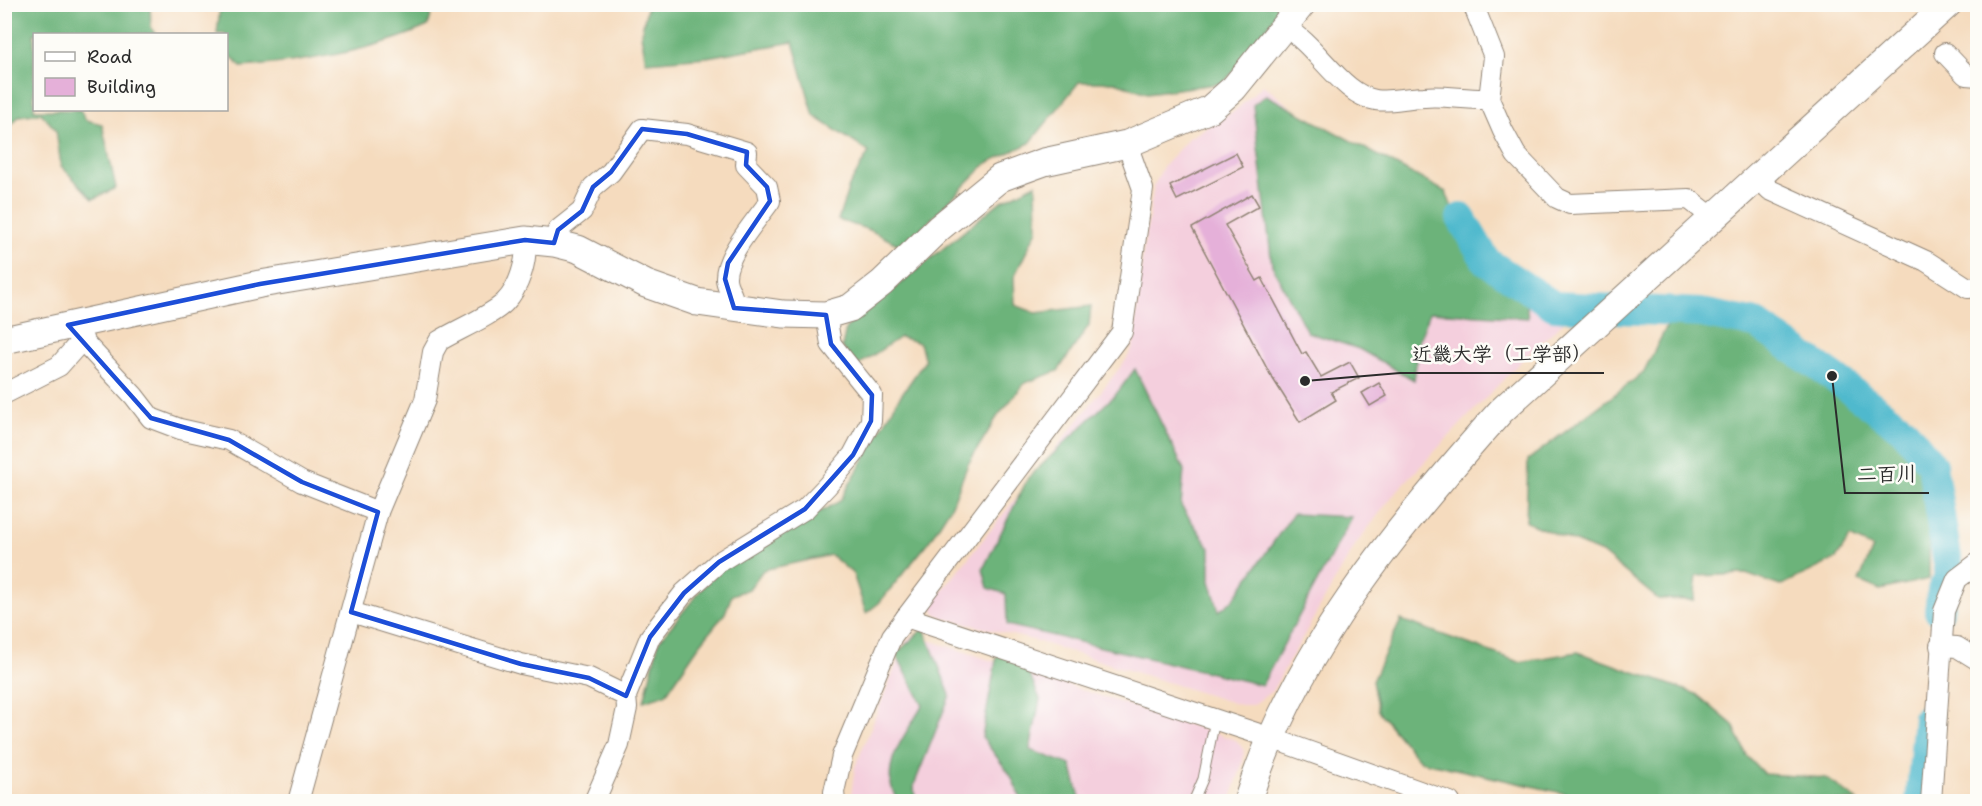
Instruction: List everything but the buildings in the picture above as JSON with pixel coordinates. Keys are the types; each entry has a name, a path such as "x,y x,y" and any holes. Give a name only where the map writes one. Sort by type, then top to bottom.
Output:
{"street":[{"path":"4,340 75,332 260,284 525,240 554,243 578,249 646,284 697,302 734,308 826,315 850,308 882,283 939,228 1000,178 1044,162 1127,144 1210,108 1234,88 1302,4"},
{"path":"1473,4 1494,57 1489,99 1516,155 1557,198 1570,204 1689,199 1713,218"},
{"path":"1247,801 1270,738 1314,653 1383,550 1439,480 1501,411 1948,4"},
{"path":"1284,26 1299,35 1348,86 1363,97 1385,103 1424,97 1489,99"},
{"path":"1945,53 1966,75 1977,76"},
{"path":"554,243 558,230 582,211 593,187 611,172 642,129 687,134 747,152 746,165 767,187 770,201 728,263 725,279 734,297 734,308"},
{"path":"835,801 834,792 842,756 891,636 1122,332 1143,189 1127,144"},
{"path":"1757,177 1770,190 1926,261 1968,288 1977,287"},
{"path":"298,801 378,512 425,400 433,352 439,341 505,302 522,271 527,251 525,240"},
{"path":"594,801 619,744 627,708 626,696 650,637 684,593 718,562 805,509 853,455 871,421 872,395 831,345 826,315"},
{"path":"4,394 59,366 75,332"},
{"path":"75,332 151,418 180,429 229,440 302,482 378,512"},
{"path":"1931,801 1944,611 1957,579 1977,563"},
{"path":"351,612 521,664 589,678 626,696"},
{"path":"906,617 1270,738 1450,801"},
{"path":"1940,646 1957,647 1977,660"}],"lane":[{"path":"1193,801 1203,780 1215,720"}],"highlighted area":[{"path":"642,129 687,134 747,152 746,165 767,187 770,201 728,263 725,279 734,308 826,315 831,344 872,395 871,421 853,455 827,486 805,509 719,562 684,593 650,637 626,696 589,678 521,664 351,612 378,512 302,482 229,440 151,418 68,325 260,284 525,240 554,243 558,230 582,211 593,187 611,172"}],"shaded area":[{"path":"1263,85 1549,310 1570,316 1524,358 1394,494 1356,544 1272,691 1253,705 1240,705 1033,640 943,618 935,613 931,605 1126,360 1133,347 1143,254 1154,186 1163,167 1189,138 1236,110"},
{"path":"913,635 1236,740 1244,749 1243,762 1230,801 850,802 855,767 906,641"}],"green space":[{"path":"5,4 150,5 151,27 155,33 33,33 33,111 81,111 86,120 102,124 116,188 93,199 61,166 56,130 41,113 19,116 5,132"},
{"path":"648,4 1282,5 1248,56 1223,83 1147,93 1115,82 1079,82 1030,143 987,163 903,247 870,230 838,220 849,186 869,152 814,116 793,42 707,57 646,62 641,34"},
{"path":"217,5 434,5 428,26 407,35 361,49 312,59 241,67 228,53 228,33 217,33 220,7"},
{"path":"1266,95 1446,192 1456,218 1484,267 1526,303 1528,318 1430,312 1419,341 1414,380 1359,349 1307,332 1272,265 1253,105"},
{"path":"1036,184 1037,230 1014,277 1015,305 1036,313 1091,306 1089,325 1058,371 1025,383 997,417 968,464 952,505 928,543 879,603 866,613 853,574 831,555 763,570 749,589 732,595 725,613 698,647 666,694 644,701 659,641 719,568 840,501 899,398 925,361 920,343 900,337 857,366 842,347 846,328 1000,202"},
{"path":"1674,312 1735,321 1816,360 1887,413 1930,471 1929,579 1880,590 1859,581 1873,548 1850,537 1836,559 1780,586 1746,574 1697,576 1694,600 1658,599 1602,553 1526,522 1528,460 1643,373"},
{"path":"1135,369 1184,470 1181,506 1210,548 1210,581 1219,611 1233,600 1293,514 1352,517 1262,685 1007,625 1006,594 988,588 983,569 1028,478 1117,393"},
{"path":"1401,620 1519,662 1578,652 1696,694 1733,725 1747,756 1764,774 1826,778 1858,801 1598,801 1420,761 1378,711 1372,681"},
{"path":"924,628 950,695 914,785 915,801 898,801 892,789 890,776 892,764 902,739 923,705 896,654"},
{"path":"997,655 1023,660 1040,699 1030,750 1071,765 1081,801 1022,801 1011,776 982,737"}],"waterway":[{"path":"1461,218 1487,262 1554,306 1702,313 1757,324 1904,430 1932,465 1950,576 1942,590 1939,611"},
{"path":"1920,802 1928,718"}],"place":[{"name":"二百川","path":"1832,376"},
{"name":"近畿大学（工学部）","path":"1305,381"}]}
